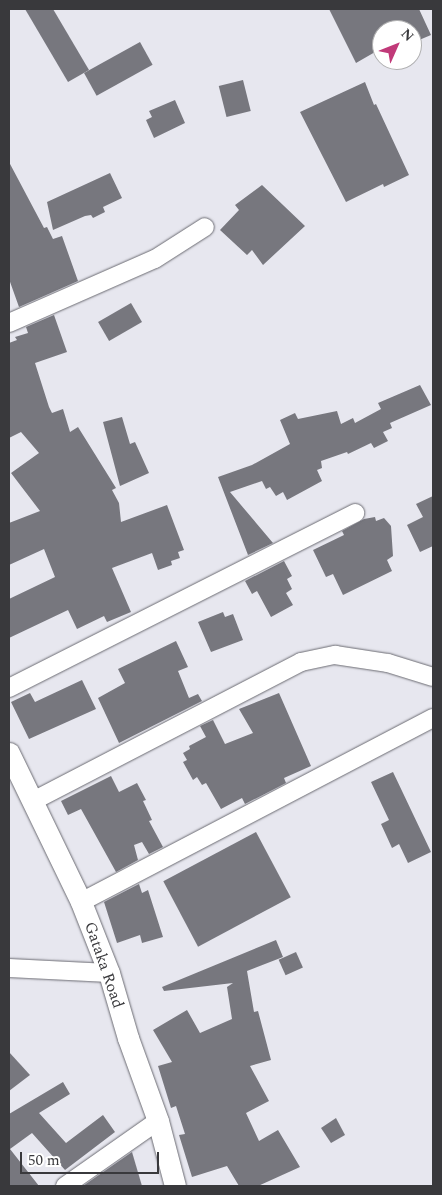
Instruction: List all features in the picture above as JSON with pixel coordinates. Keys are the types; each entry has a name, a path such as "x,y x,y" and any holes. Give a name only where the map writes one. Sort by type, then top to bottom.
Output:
{"street":[{"path":"9,324 155,259 205,227"},
{"path":"9,688 355,513"},
{"path":"33,801 301,662 335,655 388,663 433,677"},
{"path":"81,902 433,718"},
{"name":"Gataka Road","path":"9,753 81,902 108,973 128,1038 158,1121 175,1186"},
{"path":"9,968 108,973"},
{"path":"65,1186 158,1121"}],"building":[{"path":"25,9 53,9 89,70 68,82"},
{"path":"329,9 419,9 431,35 422,39 422,20 372,20 372,54 356,63"},
{"path":"140,42 153,65 97,96 84,73"},
{"path":"243,80 251,111 226,117 219,86"},
{"path":"365,82 374,105 376,104 409,175 384,187 383,184 346,202 300,112"},
{"path":"175,100 185,123 154,138 146,120 152,117 149,111"},
{"path":"9,162 44,228 47,227 53,239 62,236 78,281 19,307 9,279"},
{"path":"110,173 122,198 103,207 105,212 93,218 91,215 85,216 53,230 47,202"},
{"path":"262,185 305,226 263,265 252,250 247,255 220,230 239,210 235,205"},
{"path":"131,303 142,322 109,341 98,322"},
{"path":"54,315 67,352 35,363 52,413 63,409 70,432 78,427 116,488 112,490 119,503 121,522 167,505 184,550 178,552 180,558 171,561 172,565 158,570 152,553 112,568 131,612 107,622 104,616 77,629 68,610 9,638 9,599 55,577 44,549 9,565 9,523 40,511 11,473 39,453 21,432 9,438 9,343 17,340 15,337 28,333 26,327"},
{"path":"420,385 431,405 390,423 392,428 383,432 388,441 374,448 371,443 348,454 347,452 321,461 322,468 317,470 322,481 287,500 283,492 276,496 270,487 266,489 262,481 230,492 273,543 248,555 218,477 252,465 290,444 280,420 295,413 298,419 337,411 341,424 353,418 355,423 381,409 378,403"},
{"path":"122,417 130,444 135,442 149,473 120,486 103,422"},
{"path":"433,496 433,546 420,552 407,525 423,517 416,504"},
{"path":"375,517 376,521 384,518 391,526 393,556 387,560 392,571 343,595 333,574 326,577 313,550 344,535 342,531 364,519"},
{"path":"284,561 292,576 287,579 292,589 286,593 293,605 271,617 257,591 252,594 245,581"},
{"path":"223,612 225,617 233,614 243,640 211,652 198,622"},
{"path":"176,641 188,667 178,671 189,698 198,694 202,701 119,743 98,698 125,683 118,669"},
{"path":"82,680 96,709 29,739 11,702 30,693 35,702"},
{"path":"279,693 311,766 284,778 286,783 245,804 242,798 221,809 206,783 202,785 197,777 193,780 183,762 187,760 183,753 190,749 189,746 206,737 200,726 213,720 225,744 253,733 239,709"},
{"path":"393,772 431,852 408,863 399,844 392,848 381,824 389,820 371,782"},
{"path":"111,776 119,792 137,783 146,800 143,801 152,820 149,821 163,847 149,854 142,842 134,845 138,860 116,872 81,809 68,815 61,801"},
{"path":"256,832 291,897 198,947 163,881"},
{"path":"139,884 142,893 148,890 163,937 142,943 140,935 117,943 104,902"},
{"path":"276,940 283,957 247,971 254,1012 258,1011 271,1060 250,1066 269,1101 246,1113 259,1141 278,1130 300,1167 258,1186 239,1186 227,1166 192,1177 179,1135 185,1134 176,1106 171,1108 158,1066 172,1062 153,1030 187,1010 200,1033 232,1019 227,987 233,983 164,991 162,987"},
{"path":"296,952 303,968 286,975 279,960"},
{"path":"9,1052 30,1075 9,1091"},
{"path":"63,1082 70,1094 39,1113 66,1143 103,1115 115,1132 65,1170 32,1133 10,1149 39,1186 9,1186 9,1114"},
{"path":"336,1118 345,1135 331,1143 321,1128"},
{"path":"132,1152 142,1186 83,1186"}]}
